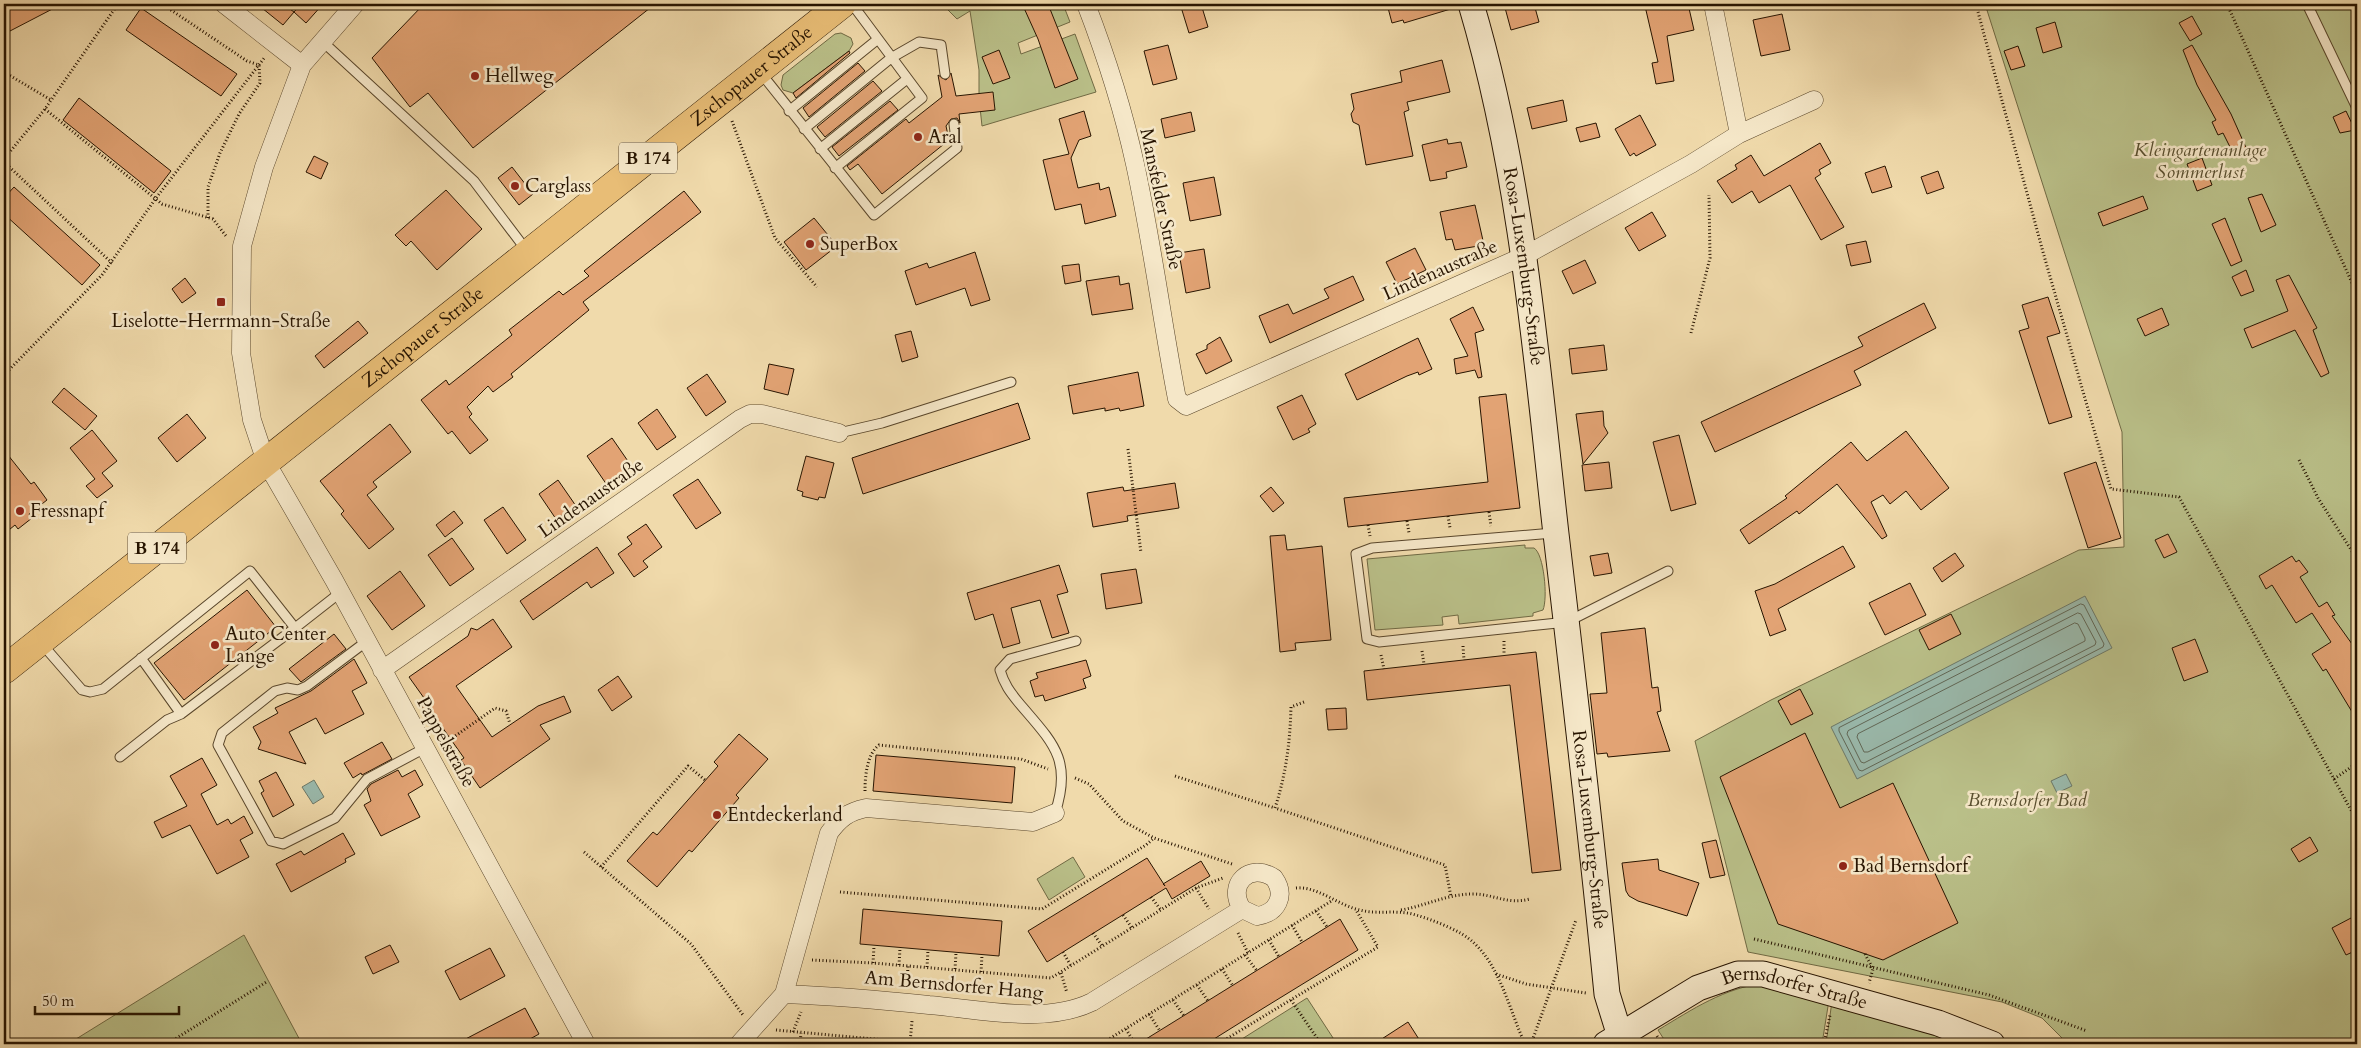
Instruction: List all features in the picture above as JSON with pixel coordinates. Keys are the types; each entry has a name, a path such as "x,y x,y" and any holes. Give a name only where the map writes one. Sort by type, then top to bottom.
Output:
{"main road":[{"name":"Zschopauer Straße","path":"4,670 842,4"}],"street":[{"path":"224,4 302,65"},
{"path":"266,462 252,420 241,353 242,246 264,167 302,65 355,4"},
{"name":"Mansfelder Straße","path":"1086,4 1112,78 1134,159 1150,239 1177,399 1182,404"},
{"name":"Rosa-Luxemburg-Straße","path":"1471,4 1501,120 1524,256 1544,407 1556,533 1607,994 1617,1041"},
{"path":"1713,4 1739,134"},
{"name":"Lindenaustraße","path":"1182,404 1189,406 1524,256 1691,164 1739,134 1814,100"},
{"name":"Lindenaustraße","path":"382,670 740,419 750,414 762,414 839,433"},
{"name":"Pappelstraße","path":"266,462 341,592 586,1044"},
{"path":"739,1044 784,994 830,833 841,818 850,812 866,808 1033,822 1055,813"},
{"path":"1260,871 1274,878 1281,893 1277,905 1265,915 1257,916 1242,909 1236,895 1240,883 1245,876 1260,871"},
{"name":"Am Bernsdorfer Hang","path":"784,994 859,998 1023,1014 1052,1014 1071,1011 1092,1002 1242,909"},
{"name":"Bernsdorfer Straße","path":"1617,1041 1698,988 1738,974 1763,974 1962,1031 1992,1044"}],"lane":[{"path":"835,168 922,98 852,4"},
{"path":"2307,4 2357,108"},
{"path":"789,111 878,39"},
{"path":"322,41 474,181 529,253"},
{"path":"804,129 892,58 919,42 941,45 945,74"},
{"path":"758,70 820,150 874,214 957,148 954,124"},
{"path":"820,150 907,79"},
{"path":"839,433 882,423 1011,382"},
{"path":"1556,533 1372,548 1356,554 1364,631 1367,639 1379,642 1567,622 1668,571"},
{"path":"40,641 82,690 90,692 103,689 250,571 295,628"},
{"path":"120,757 167,720 181,714 341,592"},
{"path":"367,641 307,686 298,690 287,688 274,691 222,733 218,745 271,841 283,844 335,818 367,779 425,748"},
{"path":"1055,813 1062,794 1061,761 1053,743 1004,684 1000,670 1010,659 1076,641"},
{"path":"142,658 181,714"}],"path":[{"path":"112,263 4,161 46,109 118,4"},
{"path":"162,4 247,61 259,66"},
{"path":"2227,4 2357,294"},
{"path":"1978,12 2043,252 2111,488 2179,497 2357,821"},
{"path":"4,375 112,263 156,198 275,45"},
{"path":"208,218 208,187 220,153 239,114 260,83 259,66"},
{"path":"4,72 51,100"},
{"path":"46,109 162,204 213,220 232,244 242,246"},
{"path":"731,119 775,238 817,287"},
{"path":"1692,333 1710,258 1709,195"},
{"path":"1128,450 1141,553"},
{"path":"2300,460 2318,498 2357,559"},
{"path":"1275,808 1290,750 1291,707 1304,702"},
{"path":"447,742 495,708 506,711 510,724"},
{"path":"2334,779 2357,763"},
{"path":"601,867 688,766 705,780"},
{"path":"1174,776 1445,865 1451,897"},
{"path":"840,892 1042,909 1146,845 1154,838"},
{"path":"584,852 691,944 753,1030 844,1037 881,1042 928,1044"},
{"path":"794,959 873,963 1052,978 1196,888 1214,880 1227,877 1240,883"},
{"path":"1281,893 1300,887 1310,889 1356,910 1372,912 1399,911 1451,897 1474,894 1502,901 1530,899"},
{"path":"1196,888 1210,909"},
{"path":"1151,897 1161,910"},
{"path":"1102,1044 1333,900"},
{"path":"1218,1044 1378,947 1356,910"},
{"path":"1316,911 1326,927"},
{"path":"1399,911 1417,915 1460,933 1475,944 1496,974 1525,1044"},
{"path":"1531,1044 1553,988 1574,929 1578,912"},
{"path":"1123,915 1132,928"},
{"path":"1292,925 1302,942"},
{"path":"1093,933 1102,946"},
{"path":"1239,935 1257,971"},
{"path":"1754,939 1873,969 1989,995 2087,1031"},
{"path":"1269,940 1279,957"},
{"path":"873,963 874,946"},
{"path":"899,965 900,948"},
{"path":"927,968 928,950"},
{"path":"1063,952 1072,966"},
{"path":"954,970 956,953"},
{"path":"1864,1003 1873,969 1865,954"},
{"path":"981,972 982,955"},
{"path":"908,966 908,977"},
{"path":"1222,969 1233,986"},
{"path":"1061,973 1068,996"},
{"path":"1496,974 1526,984 1579,993 1607,994"},
{"path":"167,1044 268,981"},
{"path":"1197,985 1208,1001"},
{"path":"1824,1044 1833,994"},
{"path":"1173,1000 1184,1016"},
{"path":"1291,1000 1321,1044"},
{"path":"1149,1014 1160,1031"},
{"path":"910,1043 912,1025"},
{"path":"1126,1029 1135,1044"},
{"path":"800,1044 801,1033"},
{"path":"843,1044 844,1037"}],"green space":[{"path":"942,4 1063,4 1070,22 1018,43 1021,54 1075,34 1096,92 982,126 979,70 970,11 957,19"},
{"path":"1985,4 2355,4 2357,8 2357,1044 2068,1044 2042,1018 2002,1002 1748,952 1695,741 1771,700 2079,550 2124,547 2122,432"},
{"path":"841,33 851,38 853,44 849,51 793,93 783,90 781,85 783,75 835,34"},
{"path":"1525,545 1525,548 1534,548 1543,567 1545,596 1543,610 1533,613 1533,616 1459,624 1458,615 1442,617 1443,625 1375,630 1367,559"},
{"path":"1073,857 1085,877 1049,900 1037,879"},
{"path":"244,935 302,1044 68,1044"},
{"path":"1765,983 1829,1000 1822,1044 1667,1044 1658,1030 1709,1000 1736,989"},
{"path":"1833,994 1992,1044 1826,1044"},
{"path":"1307,998 1337,1044 1234,1044"}],"water":[{"path":"2085,596 2112,648 1857,779 1831,727"},
{"path":"2066,774 2072,786 2057,793 2051,781"},
{"path":"314,780 324,797 313,804 302,787"}],"building":[{"path":"4,4 62,4 10,31 4,20"},
{"path":"257,4 283,4 294,12 283,25"},
{"path":"301,4 323,4 306,23 294,12"},
{"name":"Hellweg","path":"424,4 655,4 473,148 428,93 410,107 372,58"},
{"path":"1034,4 1048,4 1078,79 1055,88 1038,39 1024,8"},
{"path":"1189,4 1201,4 1208,27 1189,33 1181,7"},
{"path":"1387,4 1454,4 1454,8 1404,23 1403,20 1392,23"},
{"path":"1504,4 1534,4 1539,22 1511,30"},
{"path":"1655,4 1688,4 1694,30 1667,36 1674,81 1656,84 1652,63 1658,62 1645,6"},
{"path":"141,8 237,74 221,96 126,30"},
{"path":"1782,14 1790,50 1761,56 1753,20"},
{"path":"2192,16 2202,34 2190,41 2179,23"},
{"path":"2055,22 2062,47 2043,53 2036,28"},
{"path":"1168,45 1177,79 1153,85 1144,51"},
{"path":"2192,45 2231,114 2248,152 2235,157 2223,133 2218,135 2212,122 2216,120 2197,85 2183,50"},
{"path":"2018,46 2025,66 2011,70 2004,51"},
{"path":"999,50 1010,78 993,84 982,57"},
{"path":"849,51 850,53 796,98 793,93"},
{"path":"1442,60 1450,92 1407,102 1409,110 1404,112 1413,156 1366,165 1359,125 1353,122 1351,114 1354,109 1351,94 1402,82 1400,71"},
{"path":"858,63 865,71 809,117 803,108"},
{"name":"Aral","path":"951,73 956,96 993,92 995,110 959,114 960,123 957,118 951,119 946,126 949,140 882,194 858,164 850,170 847,166 906,119 909,123 942,97 938,75 946,80"},
{"path":"873,81 882,91 825,137 817,127"},
{"path":"79,98 171,171 154,193 63,120"},
{"path":"1563,100 1567,121 1532,129 1527,108"},
{"path":"890,101 898,110 839,156 832,147"},
{"path":"1084,111 1091,136 1079,140 1071,158 1078,188 1099,183 1100,190 1109,187 1116,216 1085,224 1081,204 1055,210 1043,160 1069,154 1059,119"},
{"path":"2346,111 2355,130 2340,133 2333,117"},
{"path":"1191,112 1195,131 1165,138 1161,119"},
{"path":"1640,115 1656,145 1636,156 1634,153 1630,156 1615,129"},
{"path":"1596,123 1600,137 1580,142 1576,128"},
{"path":"1447,139 1448,144 1461,142 1467,167 1446,172 1447,178 1430,181 1422,145"},
{"path":"1820,143 1831,163 1819,170 1821,174 1815,178 1844,227 1821,240 1790,185 1759,203 1752,191 1732,203 1717,181 1737,169 1735,165 1751,155 1764,176"},
{"path":"314,156 328,163 321,179 306,172"},
{"path":"2202,158 2212,185 2197,191 2187,164"},
{"path":"1885,166 1892,187 1872,193 1865,173"},
{"name":"Carglass","path":"512,167 533,194 519,205 498,178"},
{"path":"1938,171 1944,188 1927,194 1921,177"},
{"path":"1214,177 1221,215 1190,221 1183,183"},
{"path":"14,187 100,265 82,285 4,214 4,198"},
{"path":"446,190 482,229 437,270 411,241 406,246 395,235"},
{"path":"684,191 701,212 583,302 589,310 511,374 513,377 493,392 488,386 467,407 472,414 469,417 488,440 470,454 452,431 448,434 421,400 446,380 449,385 512,335 509,330 559,291 563,295 589,276 584,271"},
{"path":"2262,194 2276,225 2261,232 2248,198"},
{"path":"2143,196 2148,209 2103,226 2098,213"},
{"path":"1475,205 1484,245 1455,250 1452,239 1446,240 1440,212"},
{"path":"1652,212 1666,236 1639,251 1625,228"},
{"name":"SuperBox","path":"814,218 837,246 806,270 784,242"},
{"path":"2225,218 2242,261 2231,266 2212,224"},
{"path":"1866,241 1871,262 1851,266 1846,245"},
{"path":"1415,248 1426,270 1397,284 1386,262"},
{"path":"1204,249 1210,288 1186,293 1179,253"},
{"path":"975,252 990,300 971,306 965,288 916,305 905,271 927,263 929,268"},
{"path":"1585,260 1596,283 1573,294 1562,271"},
{"path":"1079,264 1081,281 1065,284 1062,266"},
{"path":"2246,270 2254,291 2241,296 2232,277"},
{"path":"2289,275 2317,328 2313,330 2329,373 2321,377 2295,330 2252,348 2244,329 2288,311 2276,280"},
{"path":"1119,276 1120,285 1129,283 1133,309 1092,315 1086,281"},
{"path":"1353,276 1364,300 1270,343 1259,316 1288,304 1293,314 1329,298 1324,289"},
{"path":"185,278 196,293 182,303 172,289"},
{"path":"2048,297 2060,333 2047,337 2072,417 2049,424 2019,331 2029,328 2022,305"},
{"path":"1924,303 1936,328 1854,371 1861,385 1715,452 1701,422 1863,346 1858,337"},
{"path":"1473,307 1484,330 1475,333 1482,377 1478,378 1475,370 1456,374 1454,359 1468,356 1450,319"},
{"path":"2162,308 2169,325 2145,336 2137,319"},
{"path":"358,321 368,333 324,368 315,356"},
{"path":"911,331 918,357 902,362 895,335"},
{"path":"1220,337 1232,361 1206,374 1196,354 1207,349 1207,345"},
{"path":"1418,338 1432,369 1419,375 1418,372 1407,376 1357,400 1345,374"},
{"path":"1604,345 1607,370 1572,374 1569,349"},
{"path":"769,364 794,369 788,395 764,389"},
{"path":"1138,372 1144,406 1120,411 1119,408 1105,411 1105,408 1073,414 1068,386"},
{"path":"707,374 726,402 706,416 687,388"},
{"path":"64,388 97,416 85,430 52,402"},
{"path":"1506,394 1520,508 1348,527 1344,498 1488,482 1479,397"},
{"path":"1302,395 1316,424 1308,429 1310,432 1293,440 1277,407"},
{"path":"1018,403 1030,439 863,494 852,458"},
{"path":"657,409 676,437 657,450 638,423"},
{"path":"1603,411 1604,426 1608,433 1583,464 1576,414"},
{"path":"187,414 206,438 177,462 158,438"},
{"path":"390,424 411,452 373,482 377,487 367,495 394,529 369,549 341,514 344,511 320,481"},
{"path":"92,430 117,461 102,473 113,486 97,498 86,486 95,479 70,448"},
{"path":"1906,431 1949,488 1921,510 1906,491 1890,504 1883,495 1871,502 1887,536 1882,539 1837,484 1799,514 1797,511 1749,544 1740,530 1787,498 1785,496 1851,442 1867,461"},
{"path":"1679,435 1696,504 1671,511 1653,442"},
{"path":"612,438 632,467 607,485 587,456"},
{"path":"4,450 31,484 34,482 47,500 29,514 32,518 18,529 15,525 4,534"},
{"path":"806,456 834,463 825,498 819,497 818,500 802,496 803,492 797,490"},
{"path":"1609,462 1612,488 1585,491 1582,465"},
{"path":"2096,462 2121,538 2088,548 2064,473"},
{"path":"698,479 721,513 696,529 673,495"},
{"path":"558,480 576,506 556,519 539,494"},
{"path":"1175,483 1179,508 1127,516 1128,521 1093,527 1087,493 1123,487 1124,491"},
{"path":"1271,487 1284,503 1273,512 1260,496"},
{"path":"503,507 526,540 507,554 484,520"},
{"path":"454,511 463,523 445,537 436,525"},
{"path":"646,524 662,547 643,561 648,567 634,577 618,554 632,544 627,537"},
{"path":"2168,534 2177,552 2164,558 2155,540"},
{"path":"1285,535 1287,550 1322,546 1331,640 1295,643 1296,650 1280,652 1270,536"},
{"path":"452,538 474,569 450,586 428,555"},
{"path":"1843,546 1855,567 1778,609 1786,630 1770,636 1755,591 1775,584"},
{"path":"597,547 614,573 591,588 587,582 533,620 520,601"},
{"path":"1608,553 1612,573 1594,576 1590,556"},
{"path":"1955,553 1964,566 1942,582 1933,568"},
{"path":"2292,556 2296,562 2299,560 2308,572 2300,577 2319,607 2327,602 2335,615 2332,616 2357,651 2357,720 2326,669 2323,671 2312,654 2331,642 2312,613 2296,623 2272,585 2266,589 2259,576"},
{"path":"1059,565 1068,592 1057,595 1069,633 1052,638 1040,600 1011,608 1020,643 1003,648 993,614 975,620 967,593"},
{"path":"1136,569 1142,603 1106,609 1101,574"},
{"path":"400,571 425,606 392,630 367,596"},
{"path":"1910,583 1926,615 1885,635 1869,603"},
{"name":"Auto Center Lange","path":"247,590 276,627 184,700 154,663"},
{"path":"1951,614 1961,634 1929,650 1919,630"},
{"path":"493,619 512,647 456,686 492,737 538,706 564,696 571,712 540,725 550,739 480,788 461,760 464,758 430,710 422,708 424,698 409,677 468,636 471,628 477,630"},
{"path":"1645,628 1652,688 1658,687 1661,711 1657,712 1670,751 1608,757 1607,753 1597,754 1590,694 1607,693 1601,633"},
{"path":"334,634 346,649 301,682 289,669"},
{"path":"2195,639 2208,672 2184,681 2172,648"},
{"path":"1536,652 1561,870 1532,873 1510,685 1367,700 1364,671"},
{"path":"354,659 367,683 352,691 364,714 325,734 316,718 289,732 306,764 258,749 261,742 253,727 278,713 275,708 311,691"},
{"path":"1086,660 1091,676 1083,679 1086,688 1045,701 1043,695 1035,697 1030,681 1038,678 1036,673"},
{"path":"618,676 632,697 612,711 598,690"},
{"path":"1800,689 1813,714 1791,725 1778,701"},
{"path":"1346,708 1347,729 1328,730 1326,709"},
{"name":"Bad Bernsdorf","path":"1805,733 1840,808 1893,783 1958,923 1883,960 1778,924 1720,777"},
{"path":"739,734 768,759 736,795 739,798 692,852 689,850 657,887 627,861 653,832 657,835 718,766 714,762"},
{"path":"382,742 392,759 353,778 344,763"},
{"path":"876,755 1015,767 1012,803 873,791"},
{"path":"202,758 217,785 201,794 217,825 228,819 231,824 244,816 253,833 240,840 249,857 217,874 190,825 162,838 154,822 187,806 170,776"},
{"path":"398,770 402,777 415,770 423,785 408,794 420,817 381,836 364,805 371,801 367,789 371,784"},
{"path":"276,772 294,805 273,817 261,793 264,791 259,781"},
{"path":"343,833 355,854 345,859 346,862 291,892 276,864 301,851 304,855"},
{"path":"2310,837 2318,851 2299,862 2291,849"},
{"path":"1716,840 1725,875 1710,878 1702,843"},
{"path":"1147,858 1164,884 1201,861 1210,876 1172,899 1166,888 1047,962 1028,931"},
{"path":"1658,859 1659,870 1699,883 1687,916 1638,901 1629,896 1626,891 1622,863"},
{"path":"863,909 1002,921 999,956 860,944"},
{"path":"2351,918 2357,930 2357,950 2346,955 2332,928"},
{"path":"1340,919 1358,950 1206,1044 1138,1044"},
{"path":"390,945 399,962 373,974 365,957"},
{"path":"490,948 505,976 460,1000 445,971"},
{"path":"525,1008 539,1034 530,1039 533,1044 456,1044"},
{"path":"1408,1022 1422,1044 1374,1044"}],"place":[{"name":"Hellweg","path":"475,76"},
{"name":"Aral","path":"918,137"},
{"name":"Carglass","path":"515,186"},
{"name":"SuperBox","path":"810,244"},
{"name":"Liselotte-Herrmann-Straße","path":"221,302"},
{"name":"Fressnapf","path":"20,511"},
{"name":"Auto Center Lange","path":"215,645"},
{"name":"Entdeckerland","path":"717,815"},
{"name":"Bad Bernsdorf","path":"1843,866"}],"park label":[{"name":"Kleingartenanlage Sommerlust","path":"2200,161"},
{"name":"Bernsdorfer Bad","path":"2027,800"}]}
